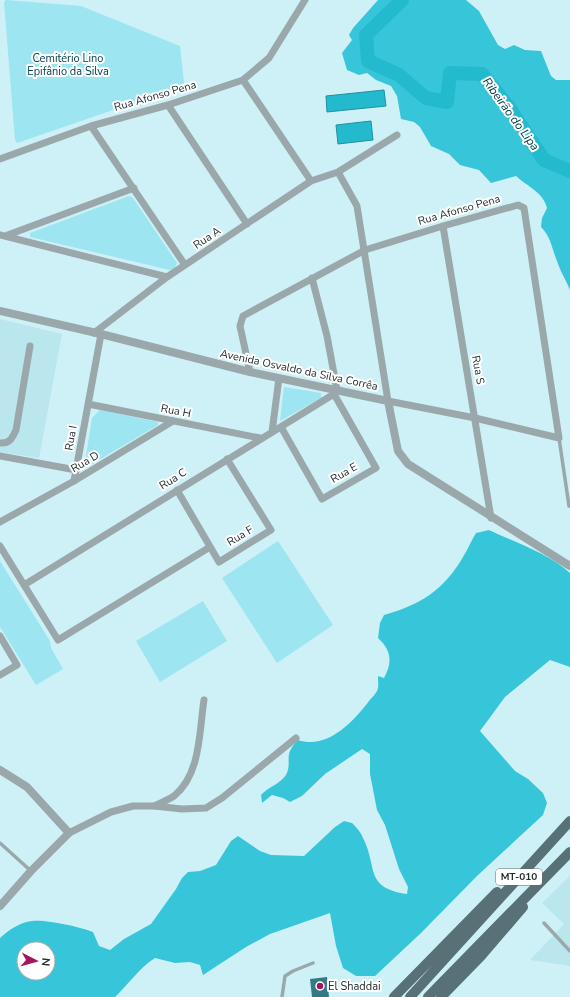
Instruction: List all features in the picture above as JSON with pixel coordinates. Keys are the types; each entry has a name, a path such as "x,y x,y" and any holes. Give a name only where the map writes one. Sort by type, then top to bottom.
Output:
{"main road":[{"name":"MT-010","path":"410,997 541,851 570,821"},
{"path":"394,997 489,900 541,851"},
{"name":"MT-010","path":"428,997 481,941 570,852"},
{"path":"441,997 510,924 534,887"}],"street":[{"name":"Rua Afonso Pena","path":"0,159 91,126 244,80 269,58 305,0"},
{"path":"244,80 311,180"},
{"path":"168,104 247,224"},
{"path":"91,126 185,266"},
{"name":"Rua A","path":"97,334 167,277 311,180 338,172 397,135"},
{"path":"338,172 357,206 388,401 475,418 559,438"},
{"path":"2,235 134,188"},
{"name":"Rua Afonso Pena","path":"250,372 240,326 243,316 365,250 518,205 524,208 559,438"},
{"name":"Rua S","path":"443,226 491,518"},
{"path":"2,235 167,277"},
{"path":"312,278 327,336 336,392"},
{"name":"Avenida Osvaldo da Silva Corrêa","path":"0,311 336,392 388,401 398,451 408,464 491,518 570,566"},
{"name":"Rua I","path":"74,481 88,404 97,334"},
{"path":"0,442 5,443 11,440 16,430 30,346"},
{"path":"272,432 279,378"},
{"name":"Rua C","path":"24,585 336,392"},
{"name":"Rua E","path":"281,427 322,499 376,468 336,392"},
{"name":"Rua H","path":"88,404 260,438"},
{"name":"Rua D","path":"2,520 74,481 173,421"},
{"path":"0,456 76,470"},
{"name":"Rua F","path":"177,490 219,562 271,530 228,459"},
{"path":"0,546 58,640 210,547"},
{"path":"0,636 17,665 0,675"},
{"path":"154,806 173,796 186,782 196,759 204,700"},
{"path":"0,906 31,871 69,833 111,812 133,806 154,806 182,809 206,808 222,798 296,738"},
{"path":"0,770 27,787 69,833"}],"lane":[{"path":"559,438 569,506"},
{"path":"0,843 31,871"},
{"path":"544,923 570,951"},
{"path":"282,997 285,976 313,963"}],"shaded area":[{"path":"378,0 466,0 479,11 498,45 505,49 514,45 525,50 541,51 551,76 556,80 570,80 570,290 549,239 541,227 542,218 547,208 545,202 539,194 516,176 491,183 479,170 460,165 449,154 431,146 420,127 414,122 401,119 397,96 391,86 376,80 367,73 359,75 347,70 342,53 352,40 349,35 353,28"},
{"path":"384,90 386,106 327,112 326,96"},
{"path":"371,121 373,140 338,144 336,125"},
{"path":"0,319 62,334 39,458 0,452"},
{"path":"489,530 542,554 562,566 570,573 570,667 550,660 505,697 480,731 515,771 528,779 543,793 547,803 543,815 477,876 421,933 375,976 356,976 343,968 336,946 330,913 270,934 246,947 203,975 200,965 190,962 175,963 155,958 139,971 115,997 0,997 0,938 11,929 23,923 32,921 45,921 63,924 93,932 99,946 110,950 124,939 151,924 182,878 188,872 200,871 216,865 231,841 238,836 260,851 271,855 304,856 335,827 344,821 352,823 362,836 367,848 374,875 378,881 384,887 393,891 407,894 408,887 399,869 385,825 377,810 370,774 370,754 362,749 325,774 302,796 290,802 272,795 262,803 261,795 281,781 286,775 289,766 290,750 298,740 309,742 329,738 347,725 375,694 378,688 378,676 384,678 389,667 388,652 386,647 378,638 380,623 384,615 409,606 430,595 448,579 465,554 476,533"},
{"path":"570,876 570,966 530,960 564,924 542,903"}],"green space":[{"name":"Cemitério Lino Epifânio da Silva","path":"6,0 81,6 180,46 184,83 180,87 17,143 15,140 4,2"},
{"path":"129,196 133,198 177,263 175,268 170,270 30,237 30,233"},
{"path":"284,387 321,393 321,398 280,421"},
{"path":"100,410 158,422 158,425 87,467 85,462 92,418"},
{"path":"278,541 333,625 277,663 222,578"},
{"path":"0,561 50,641 51,648 63,669 36,685 0,627"},
{"path":"203,601 227,641 160,682 136,641"}],"building":[{"name":"El Shaddai","path":"327,977 329,997 312,997 310,979"}],"waterway":[{"name":"Ribeirão do Lipa","path":"402,0 366,35 368,61 399,75 426,98 447,102 450,73 482,74 508,106 544,160 570,171"}],"place":[{"name":"El Shaddai","path":"320,986"}]}
